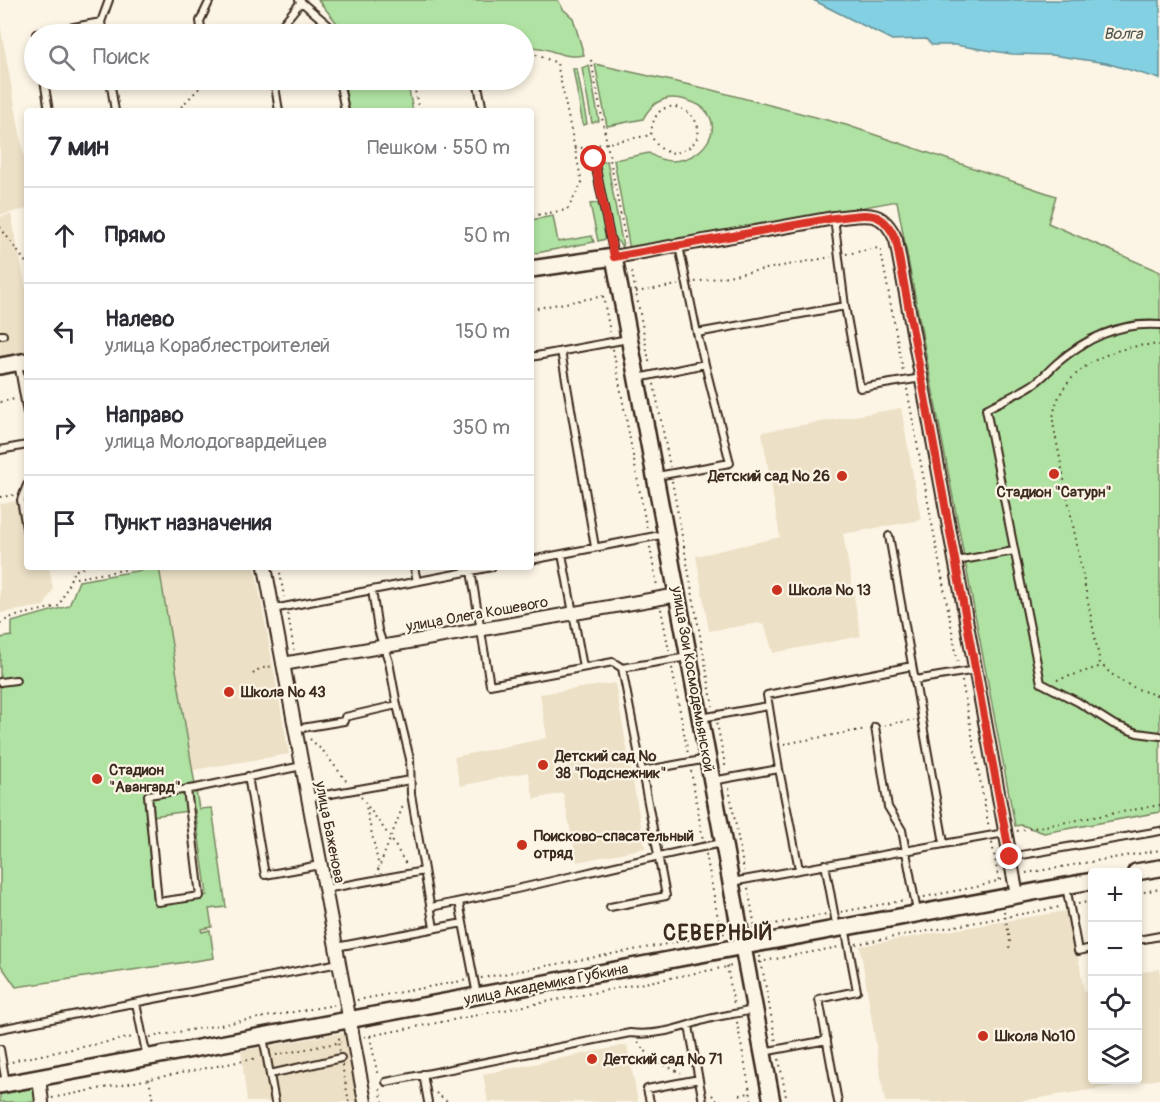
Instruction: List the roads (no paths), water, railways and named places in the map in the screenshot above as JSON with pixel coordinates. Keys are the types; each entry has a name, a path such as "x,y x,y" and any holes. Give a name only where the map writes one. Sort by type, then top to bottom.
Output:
{"street":[{"path":"534,269 621,256 834,218 880,217 889,224 896,240 1010,857 1013,876 1009,896"},
{"name":"улица Зои Космодемьянской","path":"621,256 631,291 630,338 645,376 663,475 666,534 712,781 731,882 748,929 754,962 755,1010 770,1051 772,1102"},
{"path":"0,366 23,362"},
{"name":"улица Баженова","path":"266,570 273,609 279,665 295,730 365,1102"},
{"name":"улица Олега Кошевого","path":"279,665 678,595"},
{"path":"1142,872 1160,868"},
{"name":"улица Академика Губкина","path":"3,1084 724,951 916,906 1009,896 1088,882"},
{"path":"39,1078 42,1101"}],"lane":[{"path":"89,24 100,22 109,0"},
{"path":"200,24 210,0"},
{"path":"283,24 300,1 324,24"},
{"path":"46,90 49,108"},
{"path":"112,90 115,108"},
{"path":"276,90 279,108"},
{"path":"341,90 344,108"},
{"path":"479,90 482,108"},
{"path":"594,159 621,256"},
{"path":"834,218 845,306 860,388 922,378"},
{"path":"663,475 730,463 697,333 679,246"},
{"path":"697,333 845,306"},
{"path":"1160,325 1131,326 1105,333 1074,350 1034,384 986,408 1041,683 1113,723 1137,733 1160,736"},
{"path":"534,356 630,338"},
{"path":"561,351 595,547"},
{"path":"23,362 24,397"},
{"path":"645,376 705,364"},
{"path":"0,450 24,446"},
{"path":"24,491 21,500 24,516"},
{"path":"534,559 666,534"},
{"path":"889,536 945,843"},
{"path":"956,561 1014,551"},
{"path":"562,554 583,667"},
{"path":"415,570 417,581"},
{"path":"273,609 476,570"},
{"path":"471,571 490,685 613,662 622,668 689,657"},
{"path":"372,590 378,630 389,662 410,759 411,794 434,928"},
{"path":"799,869 778,769 767,695 912,666"},
{"path":"610,907 666,896 622,668"},
{"path":"915,680 976,670"},
{"path":"0,682 15,681"},
{"path":"295,730 344,721 345,717 397,705"},
{"path":"701,718 768,705"},
{"path":"875,727 888,807 902,830 916,906"},
{"path":"642,771 708,759"},
{"path":"188,789 200,896 158,902 147,795 302,766"},
{"path":"712,781 778,769"},
{"path":"248,776 265,875 321,865"},
{"path":"308,798 410,780"},
{"path":"1010,857 1160,831"},
{"path":"731,882 1005,833"},
{"path":"430,907 724,843"},
{"path":"825,864 839,923 849,945 857,992 819,999 838,1102"},
{"path":"325,889 424,871"},
{"path":"1066,886 1078,951 1088,949"},
{"path":"459,902 477,997"},
{"path":"336,946 463,923"},
{"path":"1142,939 1160,936"},
{"path":"0,1029 339,963"},
{"path":"136,1003 147,1058"},
{"path":"386,1082 630,1033 644,1035 755,1010"},
{"path":"689,1026 703,1102"},
{"path":"263,1036 275,1102"},
{"path":"770,1051 827,1040"},
{"path":"0,1049 3,1084"},
{"path":"270,1074 341,1058"},
{"path":"423,1074 428,1102"},
{"path":"650,1102 647,1089 699,1079"}],"water":[{"name":"Волга","path":"813,0 1160,0 1160,79 1106,63 1052,55 1012,54 955,45 932,45 926,39 892,40"}],"place":[{"name":"Стадион \"Сатурн\"","path":"1054,474"},
{"name":"Детский сад № 26","path":"842,476"},
{"name":"Школа № 13","path":"777,590"},
{"name":"Школа № 43","path":"229,692"},
{"name":"Детский сад № 38 \"Подснежник\"","path":"543,765"},
{"name":"Стадион \"Авангард\"","path":"97,779"},
{"name":"Поисково-спасательный отряд","path":"522,845"},
{"name":"Школа №10","path":"983,1036"},
{"name":"Детский сад № 71","path":"592,1059"}],"district":[{"name":"СЕВЕРНЫЙ","path":"718,933"}]}
